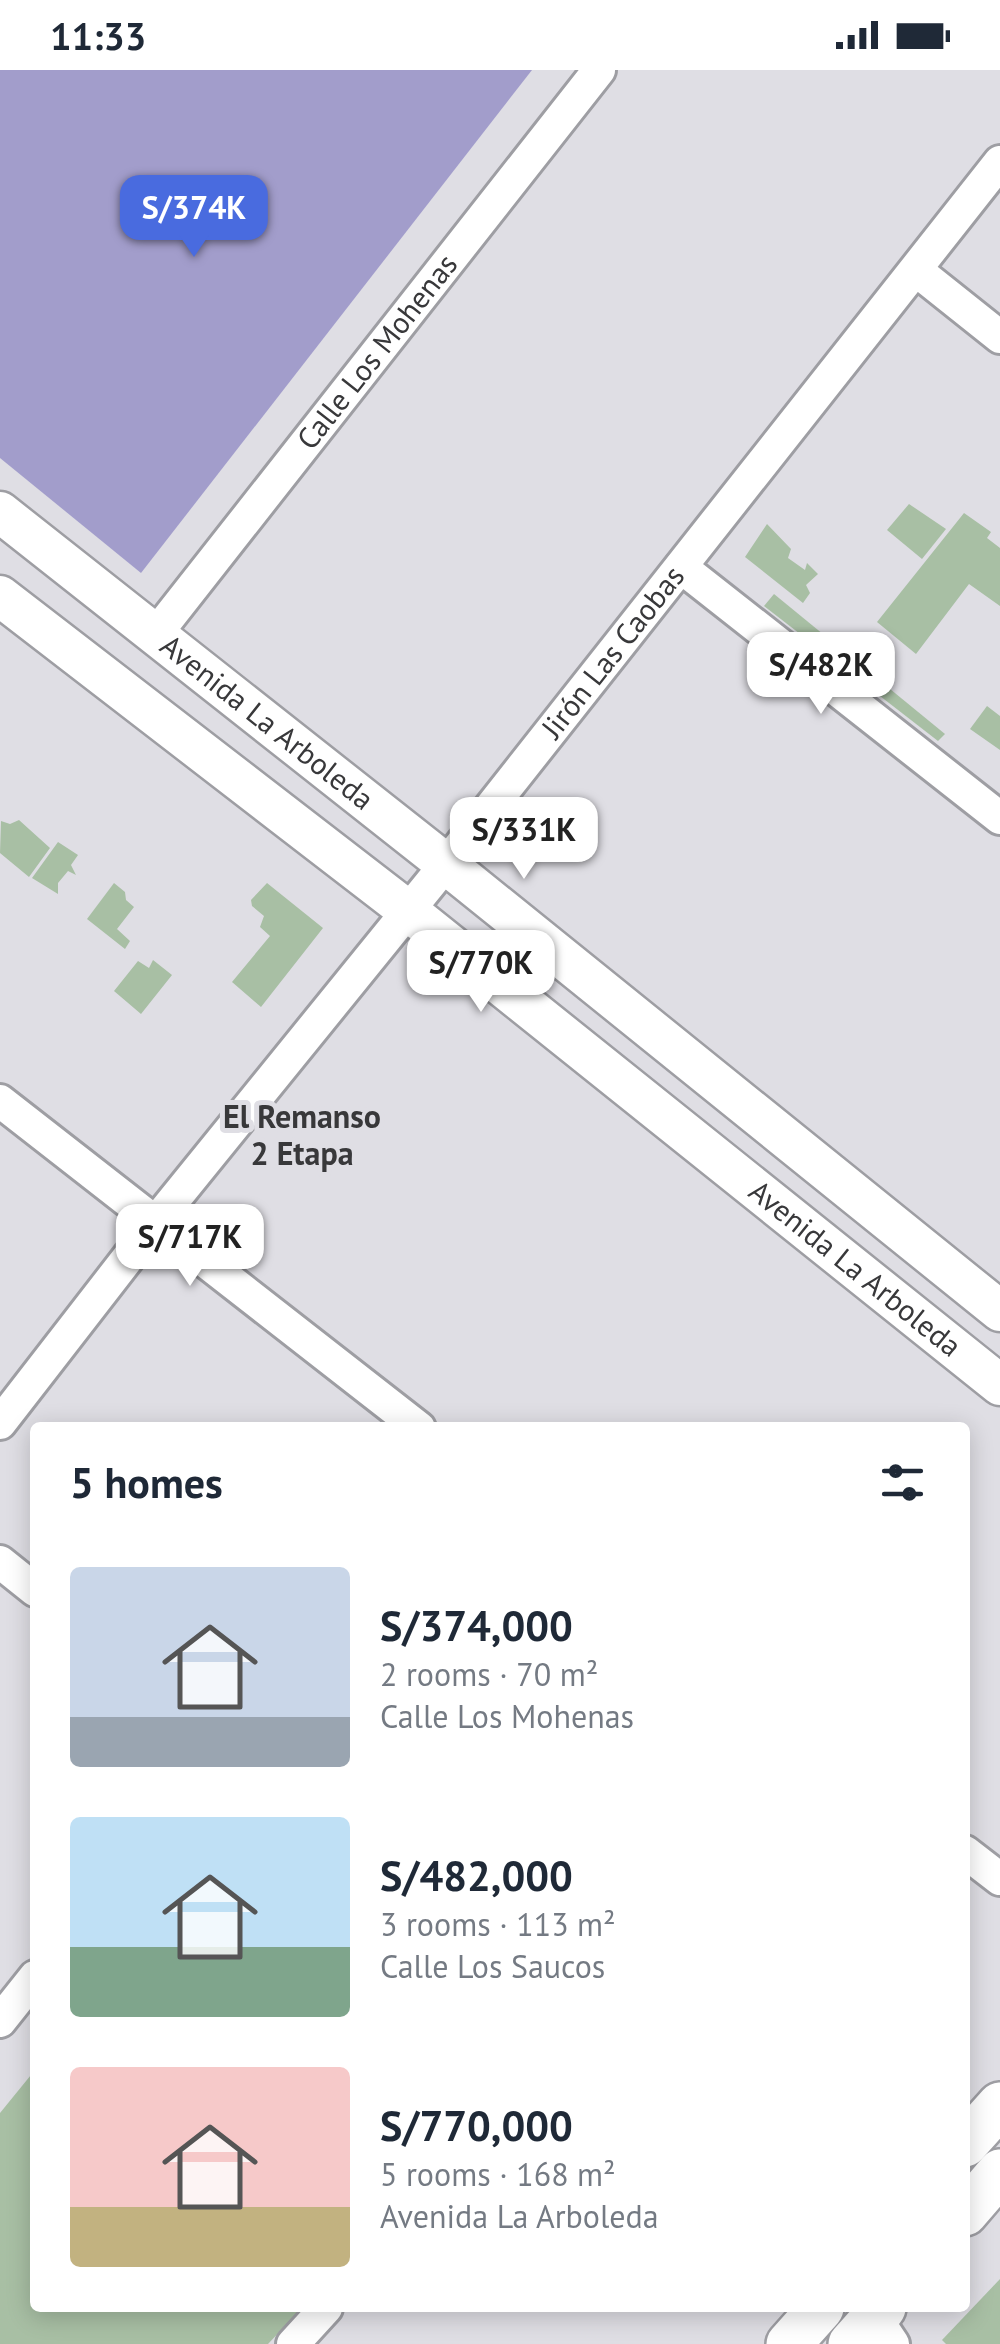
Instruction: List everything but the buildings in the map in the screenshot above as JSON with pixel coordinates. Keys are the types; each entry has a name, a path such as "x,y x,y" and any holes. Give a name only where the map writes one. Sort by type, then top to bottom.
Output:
{"main road":[{"path":"970,2138 1000,2105"},
{"path":"970,2206 1000,2172"},
{"path":"789,2344 817,2312"}],"street":[{"name":"Calle Los Mohenas","path":"155,636 599,70"},
{"name":"Jirón Las Caobas","path":"0,1423 1000,162"},
{"path":"916,270 1000,337"},
{"name":"Avenida La Arboleda","path":"0,512 446,864 1000,1311"},
{"path":"681,567 1000,818"},
{"name":"Avenida La Arboleda","path":"0,596 407,910 1000,1385"},
{"path":"0,1101 411,1422"},
{"path":"0,1562 30,1586"},
{"path":"970,1856 1000,1879"},
{"path":"0,2022 30,1983"},
{"path":"292,2344 322,2312"}],"green space":[{"path":"909,504 946,529 922,559 887,530"},
{"path":"964,513 991,532 987,538 1000,548 1000,606 969,584 916,654 877,622"},
{"path":"767,524 791,549 788,558 805,570 807,563 818,574 806,585 810,593 803,603 745,557"},
{"path":"774,594 945,734 938,741 764,606"},
{"path":"987,706 1000,716 1000,750 970,729"},
{"path":"19,820 50,848 29,877 0,853 1,821 10,824"},
{"path":"58,842 78,855 71,865 76,875 68,871 58,883 58,894 32,878"},
{"path":"114,883 134,907 117,929 130,941 125,949 87,919"},
{"path":"267,883 323,928 261,1007 232,982 270,936 260,927 264,916 252,906 251,900"},
{"path":"153,960 172,975 141,1014 114,991 138,961 149,968"},
{"path":"30,2076 30,2312 298,2312 268,2344 0,2344 0,2113"},
{"path":"1000,2279 1000,2344 946,2344 942,2340"}],"district":[{"name":"El Remanso 2 Etapa","path":"302,1136"}]}
